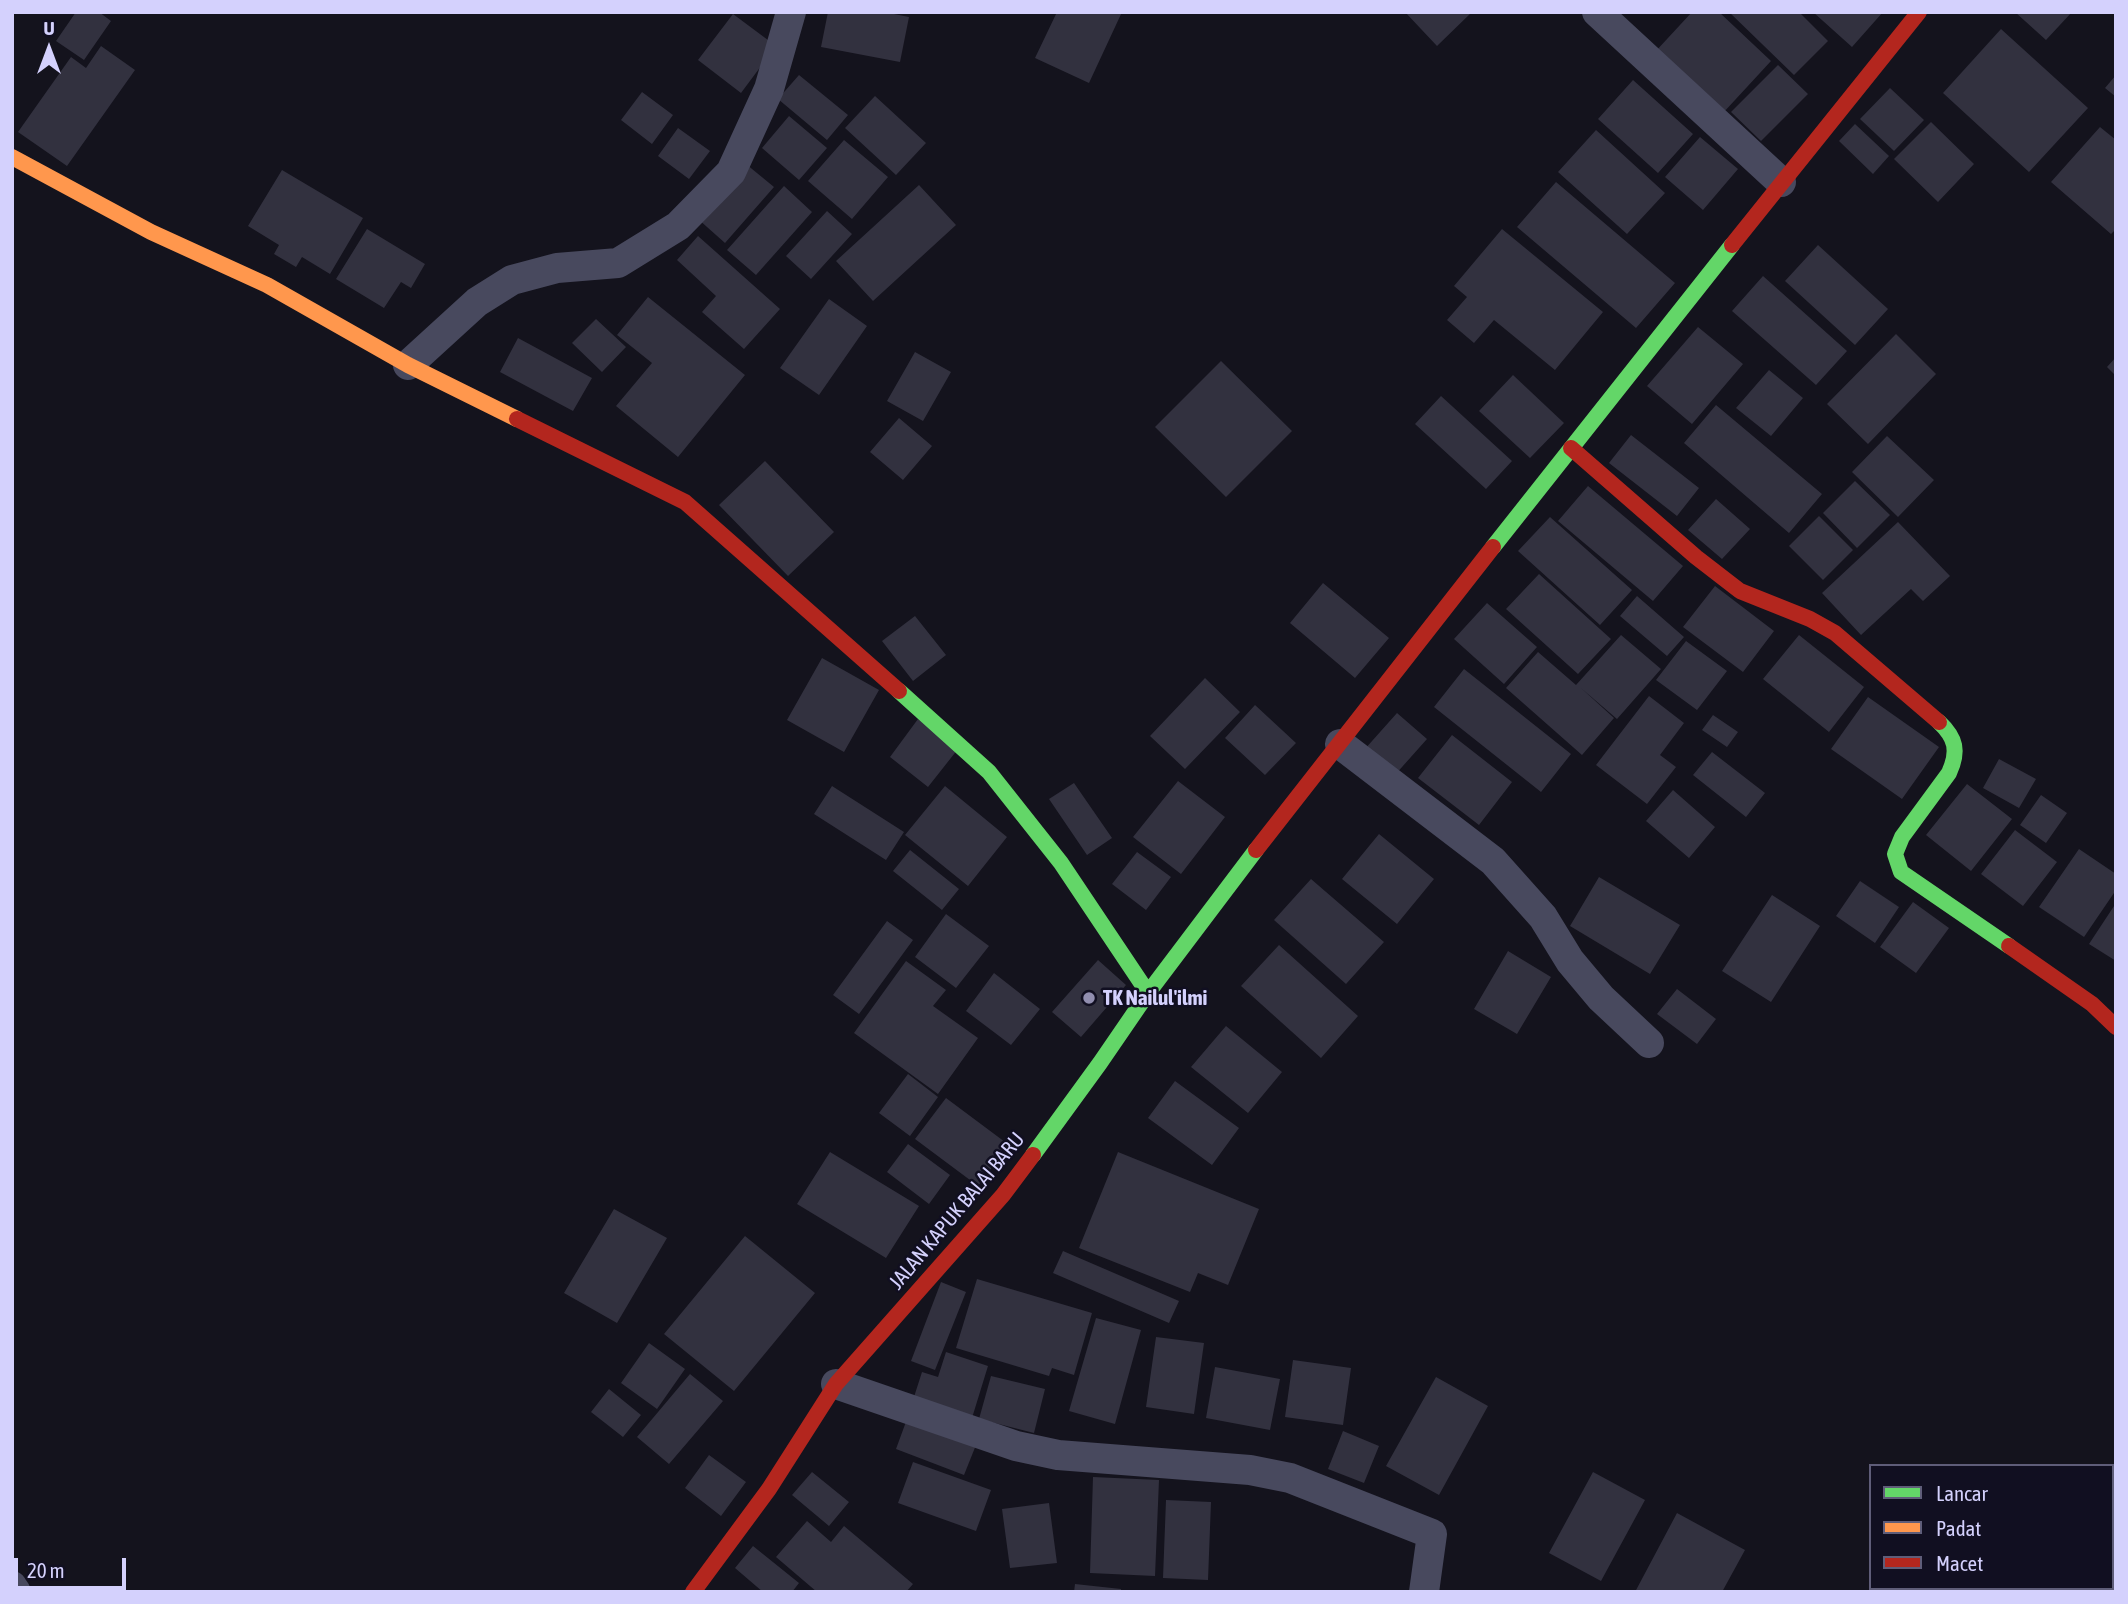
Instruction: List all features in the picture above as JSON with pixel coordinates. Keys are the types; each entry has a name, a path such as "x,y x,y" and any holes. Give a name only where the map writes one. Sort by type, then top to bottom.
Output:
{"street":[{"path":"408,365 477,302 512,279 557,268 618,263 678,226 732,172 769,89 792,12"},
{"path":"1597,12 1781,182"},
{"name":"JALAN KAPUK BALAI BARU","path":"694,1592 769,1489 836,1384 1003,1195 1148,993 1277,822 1781,182 1919,12"},
{"path":"12,157 151,232 267,285 408,365 685,502 989,772 1061,863 1148,993"},
{"path":"1571,448 1696,557 1740,591 1810,619 1835,633 1950,732 1955,743 1954,763 1902,837 1895,854 1901,872 2092,1004 2116,1027"},
{"path":"1340,744 1493,861 1543,917 1570,961 1601,998 1649,1043"},
{"path":"836,1384 1016,1446 1058,1455 1251,1470 1290,1478 1432,1534 1424,1592"},
{"path":"12,1586 16,1592"}],"building":[{"path":"76,12 99,12 111,21 84,60 56,41"},
{"path":"828,12 884,12 909,17 900,62 821,47"},
{"path":"1057,12 1122,12 1089,83 1035,58"},
{"path":"1405,12 1472,12 1437,46"},
{"path":"1692,12 1719,12 1771,61 1723,113 1655,52"},
{"path":"1729,12 1799,12 1828,41 1794,75"},
{"path":"1813,12 1883,12 1852,47"},
{"path":"2015,12 2072,12 2046,40"},
{"path":"733,14 776,46 741,93 698,60"},
{"path":"2001,29 2088,108 2029,172 1943,93"},
{"path":"101,46 135,70 67,166 18,132 71,57 86,68"},
{"path":"1778,65 1808,94 1761,141 1731,112"},
{"path":"799,75 848,115 827,140 778,99"},
{"path":"2116,75 2116,97 2105,88"},
{"path":"1633,80 1693,134 1658,173 1598,119"},
{"path":"1890,88 1924,120 1894,151 1860,119"},
{"path":"642,92 673,115 652,144 621,120"},
{"path":"875,96 926,143 896,175 845,128"},
{"path":"789,116 827,148 799,180 762,148"},
{"path":"1931,122 1974,164 1938,202 1894,159"},
{"path":"1855,124 1889,156 1873,174 1839,141"},
{"path":"2100,127 2116,140 2116,229 2111,234 2051,182"},
{"path":"678,128 710,151 689,179 658,156"},
{"path":"1596,130 1665,193 1627,234 1558,172"},
{"path":"1700,137 1738,169 1703,210 1665,177"},
{"path":"844,140 888,177 852,219 808,181"},
{"path":"746,164 774,187 725,243 698,219"},
{"path":"282,170 363,218 330,274 302,257 296,267 274,254 279,245 248,226"},
{"path":"1556,182 1675,283 1636,328 1517,227"},
{"path":"919,185 956,225 873,301 836,261"},
{"path":"784,186 812,212 756,275 727,250"},
{"path":"827,211 852,234 811,279 786,256"},
{"path":"367,229 425,264 411,288 401,282 384,308 336,279"},
{"path":"1502,229 1603,312 1555,370 1494,320 1474,343 1447,320 1467,297 1454,286"},
{"path":"698,236 780,309 744,349 702,312 716,296 677,260"},
{"path":"1818,245 1888,309 1855,345 1785,281"},
{"path":"1763,276 1847,351 1816,385 1732,311"},
{"path":"648,297 745,375 678,457 616,406 652,363 617,335"},
{"path":"829,299 867,326 819,395 780,368"},
{"path":"596,319 626,347 602,372 572,343"},
{"path":"1698,327 1743,364 1692,424 1647,386"},
{"path":"1896,334 1936,374 1868,444 1827,404"},
{"path":"518,338 592,378 573,411 500,372"},
{"path":"915,352 951,372 923,421 887,401"},
{"path":"2116,357 2116,376 2107,367"},
{"path":"1221,361 1292,431 1226,497 1155,427"},
{"path":"1769,370 1803,398 1771,436 1736,408"},
{"path":"1513,375 1564,423 1530,458 1479,411"},
{"path":"1441,396 1512,461 1486,489 1415,424"},
{"path":"1716,405 1822,494 1789,533 1684,443"},
{"path":"899,418 932,446 903,480 870,452"},
{"path":"1631,435 1699,488 1677,516 1609,463"},
{"path":"1887,436 1934,480 1898,517 1852,472"},
{"path":"765,461 834,532 788,576 719,505"},
{"path":"1855,481 1890,515 1857,548 1823,513"},
{"path":"1588,486 1683,566 1653,601 1558,521"},
{"path":"1716,499 1750,529 1722,559 1688,530"},
{"path":"1819,516 1853,550 1823,580 1789,546"},
{"path":"1550,517 1632,590 1600,625 1518,551"},
{"path":"1898,522 1950,576 1923,601 1911,589 1861,635 1822,593"},
{"path":"1539,574 1611,639 1578,674 1506,609"},
{"path":"1323,583 1389,638 1355,678 1290,623"},
{"path":"1715,586 1774,631 1743,672 1683,627"},
{"path":"1637,596 1684,637 1667,656 1620,616"},
{"path":"1487,603 1537,647 1504,684 1454,639"},
{"path":"915,616 946,655 913,681 882,641"},
{"path":"1621,635 1661,669 1617,719 1581,688 1614,718 1582,755 1506,688 1538,652 1576,685"},
{"path":"1799,635 1864,687 1829,732 1763,679"},
{"path":"1686,641 1727,671 1697,710 1656,680"},
{"path":"822,658 879,690 844,752 787,720"},
{"path":"1464,669 1571,754 1541,792 1434,707"},
{"path":"1205,678 1240,712 1185,769 1150,736"},
{"path":"1649,696 1684,723 1660,755 1676,767 1647,804 1596,765"},
{"path":"1868,697 1939,747 1902,799 1831,749"},
{"path":"1255,705 1296,743 1265,775 1225,738"},
{"path":"1397,713 1427,739 1394,776 1364,750"},
{"path":"1713,715 1738,732 1727,747 1702,730"},
{"path":"918,719 958,749 928,787 890,757"},
{"path":"1452,735 1512,782 1479,825 1418,778"},
{"path":"1712,752 1765,793 1746,817 1693,775"},
{"path":"1999,759 2036,779 2019,808 1983,788"},
{"path":"1178,781 1225,817 1181,874 1133,837"},
{"path":"1074,783 1112,838 1087,855 1049,799"},
{"path":"1967,784 2012,819 1971,871 1926,835"},
{"path":"832,786 904,832 886,860 814,814"},
{"path":"945,786 1007,837 968,886 905,835"},
{"path":"1673,790 1715,827 1689,858 1646,821"},
{"path":"2041,795 2067,813 2046,843 2020,825"},
{"path":"2015,830 2057,862 2023,906 1981,874"},
{"path":"1379,834 1434,879 1397,924 1342,879"},
{"path":"2079,849 2116,874 2116,890 2084,937 2039,907"},
{"path":"910,850 959,889 942,910 893,871"},
{"path":"1137,852 1171,877 1146,910 1112,884"},
{"path":"1599,877 1680,925 1650,974 1570,926"},
{"path":"1311,879 1384,942 1346,984 1274,920"},
{"path":"1860,881 1899,907 1875,943 1836,916"},
{"path":"1772,895 1820,926 1771,1002 1722,971"},
{"path":"1913,902 1949,928 1916,973 1880,947"},
{"path":"2116,903 2116,961 2089,944"},
{"path":"946,914 989,946 956,988 915,957"},
{"path":"887,921 913,940 859,1014 833,995"},
{"path":"1279,945 1358,1016 1321,1058 1241,986"},
{"path":"1508,951 1551,977 1517,1034 1474,1009"},
{"name":"TK Nailul'ilmi","path":"1098,960 1126,985 1081,1037 1052,1012"},
{"path":"906,961 946,990 933,1006 978,1038 938,1094 854,1033"},
{"path":"994,973 1040,1009 1011,1045 966,1011"},
{"path":"1677,989 1716,1019 1697,1044 1657,1014"},
{"path":"1226,1026 1282,1072 1248,1113 1191,1067"},
{"path":"908,1074 938,1097 910,1136 879,1113"},
{"path":"1175,1081 1239,1128 1212,1165 1148,1118"},
{"path":"946,1098 1009,1145 978,1186 915,1139"},
{"path":"908,1144 950,1175 929,1204 887,1172"},
{"path":"830,1152 919,1206 886,1258 797,1204"},
{"path":"1118,1152 1259,1209 1228,1285 1198,1273 1190,1292 1079,1248"},
{"path":"614,1209 667,1238 617,1323 564,1293"},
{"path":"745,1236 815,1293 734,1391 664,1334"},
{"path":"1063,1251 1179,1301 1169,1323 1053,1273"},
{"path":"977,1279 1092,1313 1074,1375 1052,1368 1049,1376 956,1348"},
{"path":"941,1282 966,1292 935,1370 911,1361"},
{"path":"1096,1318 1141,1330 1115,1424 1069,1411"},
{"path":"1156,1337 1204,1343 1194,1414 1146,1407"},
{"path":"649,1343 685,1369 657,1409 621,1383"},
{"path":"946,1352 988,1366 972,1418 913,1400 922,1372 938,1377"},
{"path":"1293,1360 1351,1368 1343,1425 1285,1417"},
{"path":"1215,1367 1280,1379 1270,1430 1206,1418"},
{"path":"690,1374 723,1401 669,1464 637,1437"},
{"path":"991,1376 1045,1389 1034,1433 979,1419"},
{"path":"1436,1377 1488,1406 1439,1495 1386,1466"},
{"path":"609,1389 641,1415 623,1437 591,1412"},
{"path":"907,1419 976,1445 964,1475 896,1449"},
{"path":"1343,1431 1379,1446 1364,1483 1328,1469"},
{"path":"709,1455 746,1482 721,1516 685,1488"},
{"path":"913,1462 991,1490 976,1531 898,1503"},
{"path":"812,1472 849,1502 829,1526 792,1495"},
{"path":"1593,1472 1645,1500 1601,1581 1549,1553"},
{"path":"1093,1477 1159,1480 1155,1576 1090,1573"},
{"path":"1166,1500 1211,1502 1208,1580 1163,1578"},
{"path":"1049,1503 1057,1563 1010,1568 1002,1509"},
{"path":"1677,1513 1745,1550 1722,1592 1635,1592"},
{"path":"807,1521 831,1542 844,1526 913,1584 906,1592 817,1592 776,1557"},
{"path":"753,1546 799,1583 792,1592 763,1592 735,1568"},
{"path":"1075,1584 1121,1589 1121,1592 1074,1592"}],"traffic: fast":[{"path":"1493,547 1732,245"},
{"path":"899,691 989,772 1061,863 1148,993"},
{"path":"1939,722 1954,745 1952,765 1902,837 1895,854 1901,872 2009,946"},
{"path":"1033,1155 1148,993 1256,850"}],"traffic: slow":[{"path":"12,157 151,232 267,285 408,365 517,419"}],"traffic: jam":[{"path":"1732,245 1919,12"},
{"path":"517,419 685,502 899,691"},
{"path":"1571,448 1696,557 1740,591 1810,619 1835,633 1939,722"},
{"path":"1256,850 1493,547"},
{"path":"2009,946 2092,1004 2116,1027"},
{"path":"693,1592 769,1489 836,1384 1003,1195 1033,1155"}],"place":[{"name":"TK Nailul'ilmi","path":"1089,998"}]}
